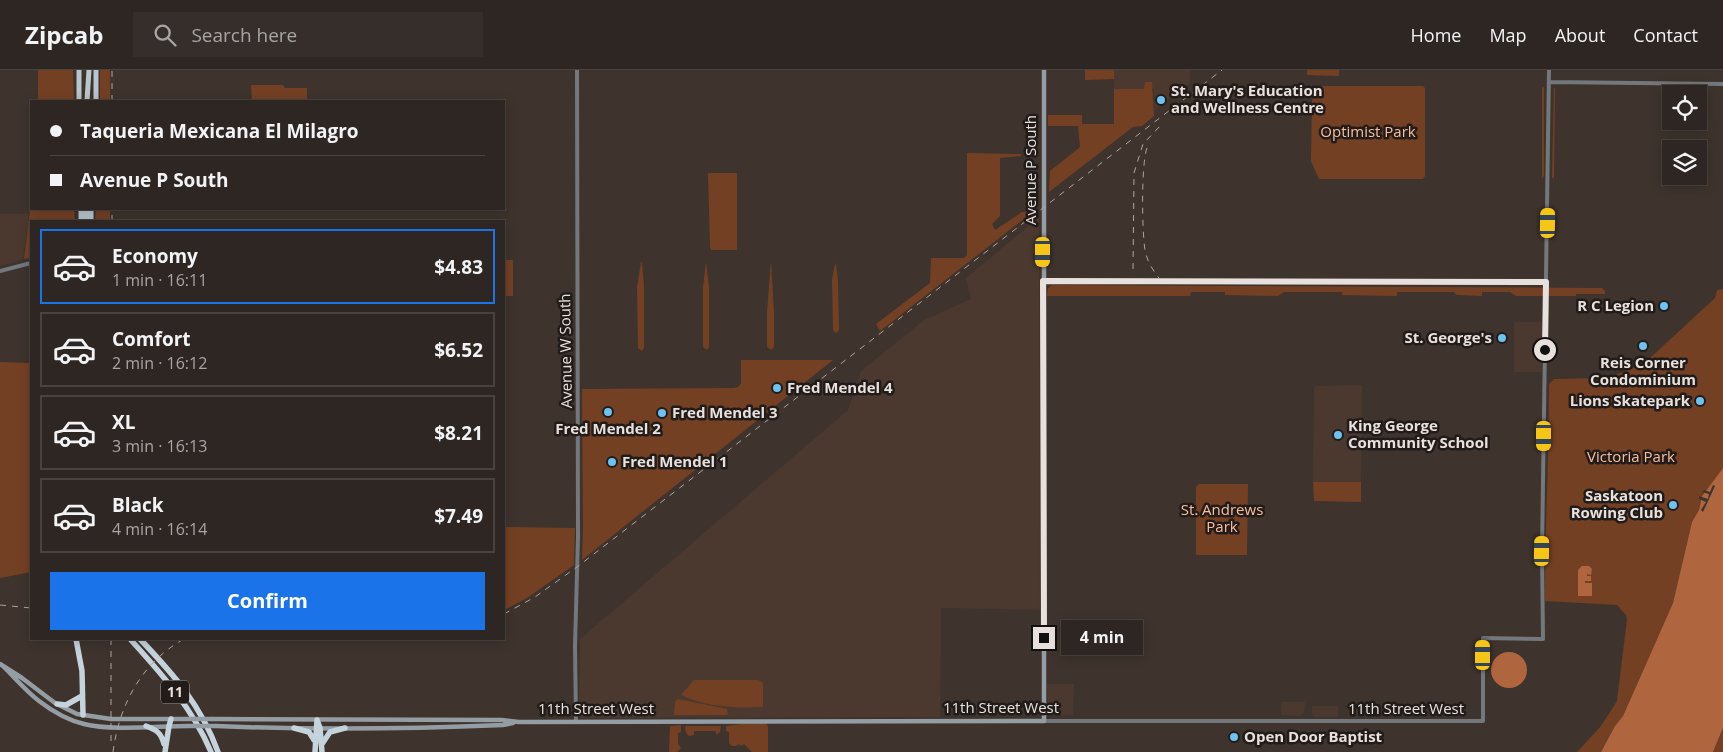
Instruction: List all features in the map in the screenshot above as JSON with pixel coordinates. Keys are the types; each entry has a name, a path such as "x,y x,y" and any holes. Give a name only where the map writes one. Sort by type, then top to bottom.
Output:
{"highway":[{"path":"78,70 80,100"},
{"path":"89,100 90,70"},
{"path":"96,70 96,100"},
{"path":"76,640 82,671 83,715"},
{"name":"11","path":"131,640 182,701 203,734 211,752"},
{"name":"11","path":"141,640 196,704 218,752"},
{"path":"57,704 66,705 82,696"},
{"path":"165,749 168,726 172,719"},
{"path":"315,752 318,743 317,720"},
{"path":"146,726 157,730 162,737 165,749"},
{"path":"294,728 308,732 318,743 322,752"},
{"path":"318,743 330,732 345,728"}],"main road":[{"name":"Avenue P South","path":"1044,70 1044,720"},
{"name":"11th Street West","path":"1,665 57,704 83,715 120,720 502,720 519,722 576,722 1044,720"},
{"name":"11th Street West","path":"1,665 47,707 65,717 91,725 345,728 456,727 503,725 519,722"}],"street":[{"name":"Avenue W South","path":"576,722 575,646 578,537 577,70"},
{"path":"1043,281 1546,282 1549,70"},
{"path":"1549,82 1723,84"},
{"path":"0,271 30,263"},
{"name":"11th Street West","path":"1044,720 1483,721 1483,638 1542,638 1546,282"}],"shaded area":[{"name":"St. Mary's Education and Wellness Centre","path":"1114,70 1190,70 1190,83 1154,111 1154,89 1114,89"},
{"path":"0,214 29,214 23,260 0,266"},
{"path":"1039,217 1040,610 941,608 940,717 582,718 579,715 580,639 848,410 861,371 924,320 971,299 966,278"},
{"path":"1514,322 1542,322 1542,372 1514,372"},
{"name":"King George Community School","path":"1362,385 1361,482 1313,482 1314,387"},
{"path":"1723,468 1723,728 1713,752 1601,752 1615,726 1623,716 1673,603 1692,522 1699,510 1702,496"},
{"path":"1582,566 1589,566 1592,569 1591,575 1587,574 1587,576 1591,576 1591,581 1585,581 1585,583 1592,583 1592,596 1578,596 1578,570"},
{"path":"1509,652 1516,653 1522,657 1526,663 1526,677 1522,683 1516,687 1509,688 1502,687 1496,683 1492,677 1491,670 1492,663 1496,657 1502,653"},
{"path":"1047,684 1074,684 1073,715 1048,715"},
{"path":"1281,702 1305,702 1304,713 1301,716 1281,715"},
{"path":"1312,706 1338,706 1338,717 1314,717 1312,715"}],"green space":[{"path":"38,70 73,70 74,100 38,100"},
{"path":"100,70 110,70 110,100 100,100"},
{"path":"1085,70 1114,70 1114,79 1085,80"},
{"path":"1307,70 1339,70 1339,76 1307,75"},
{"path":"1145,82 1152,82 1154,116 1142,126 1133,127 1049,192 1050,171 1080,147 1078,126 1048,126 1048,115 1082,115 1082,124 1114,124 1114,89 1144,89"},
{"path":"251,85 283,85 285,88 307,88 307,100 252,100"},
{"name":"Optimist Park","path":"1320,86 1423,86 1425,88 1425,176 1423,179 1319,179 1311,161 1312,100"},
{"path":"1544,87 1544,176 1542,179 1542,88"},
{"path":"1555,88 1554,179 1552,177"},
{"path":"967,153 1021,154 1021,156 1000,158 1000,216 992,224 995,230 1022,212 1034,211 880,331 876,324 930,283 931,258 964,258 967,255"},
{"path":"708,173 737,173 737,250 711,250"},
{"path":"30,210 74,210 75,220 30,220 30,258 24,259"},
{"path":"96,210 110,210 110,220 95,220"},
{"path":"505,260 513,260 513,296 505,296"},
{"path":"771,261 774,347 771,350 767,347 767,312"},
{"path":"641,262 644,285 644,348 642,351 638,348 637,288"},
{"path":"706,262 709,287 709,347 707,350 703,347 703,287"},
{"path":"835,264 838,280 839,330 836,333 833,330 832,280"},
{"path":"1052,285 1602,288 1605,294 1516,296 1510,292 1482,292 1482,296 1457,295 1454,292 1397,292 1397,296 1342,295 1342,292 1284,292 1278,296 1225,295 1225,292 1191,292 1190,296 1047,296 1048,288"},
{"name":"Victoria Park","path":"1723,289 1723,468 1702,496 1699,510 1692,522 1673,603 1623,716 1615,726 1601,752 1577,752 1601,726 1617,701 1627,619 1626,615 1617,605 1545,601 1549,384 1554,379 1608,378 1640,365 1715,298 1717,290"},
{"path":"741,360 833,360 582,560 582,389 734,388 738,387 741,383"},
{"path":"0,362 30,363 30,572 0,578"},
{"path":"1313,482 1361,482 1361,502 1314,501"},
{"name":"St. Andrews Park","path":"1199,484 1248,484 1247,555 1196,555 1196,487"},
{"path":"505,527 575,528 574,565 527,598 505,609"},
{"path":"694,680 758,680 763,683 763,706 720,706 700,702 681,695"},
{"path":"678,699 727,709 728,715 674,715 675,702"},
{"path":"764,721 768,726 768,752 752,752 744,744 732,746 729,743 729,732 726,731 726,726"},
{"path":"681,725 681,732 678,733 678,744 681,748 677,752 669,752 670,726"},
{"path":"685,726 721,726 720,732 716,735 716,731 694,731 694,735 689,736 686,733"},
{"path":"1723,728 1723,752 1713,752 1722,731"}],"pier":[{"path":"1713,485 1715,486 1703,512 1701,510 1706,502 1699,499 1699,496 1708,499 1709,494 1702,492 1704,490 1710,492"}],"railway":[{"path":"112,70 112,100"},
{"path":"505,613 535,597 577,567 1222,70"},
{"path":"1133,269 1134,173 1143,144 1162,124"},
{"path":"1147,148 1143,183 1144,241 1148,261 1159,278"},
{"path":"112,210 112,220"},
{"path":"0,605 30,608"},
{"path":"111,640 111,742"},
{"path":"113,752 121,718 135,686 156,660 182,640"}],"place":[{"name":"St. Mary's Education and Wellness Centre","path":"1161,100"},
{"name":"R C Legion","path":"1664,306"},
{"name":"St. George's","path":"1502,338"},
{"name":"Reis Corner Condominium","path":"1643,346"},
{"name":"Fred Mendel 4","path":"777,388"},
{"name":"Lions Skatepark","path":"1700,401"},
{"name":"Fred Mendel 2","path":"608,412"},
{"name":"Fred Mendel 3","path":"662,413"},
{"name":"King George Community School","path":"1338,435"},
{"name":"Fred Mendel 1","path":"612,462"},
{"name":"Saskatoon Rowing Club","path":"1673,505"},
{"name":"Open Door Baptist","path":"1234,737"}],"route":[{"path":"1044,638 1043,281 1546,282 1545,350"}]}
